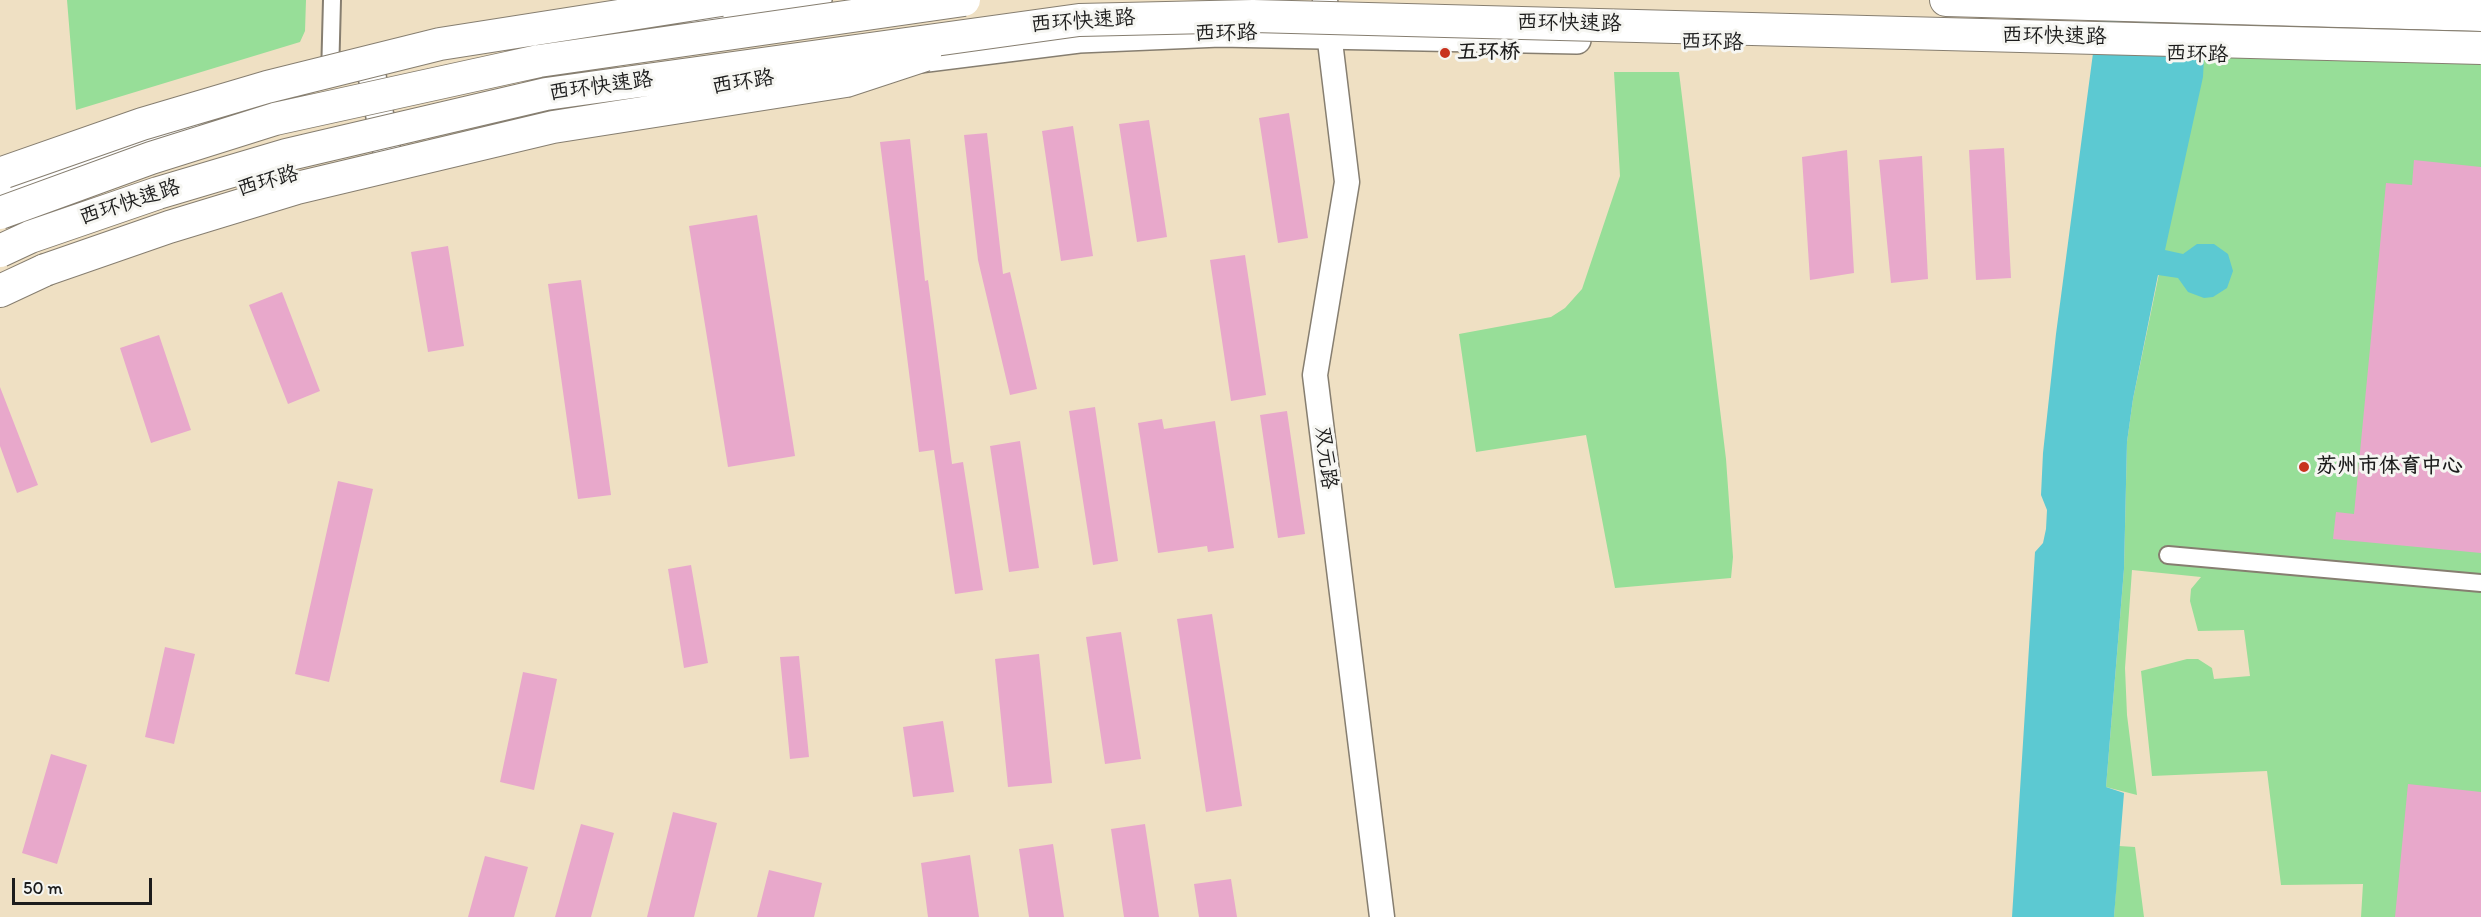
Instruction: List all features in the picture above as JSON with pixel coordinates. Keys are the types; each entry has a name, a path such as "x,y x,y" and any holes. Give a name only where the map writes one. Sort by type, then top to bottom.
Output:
{"highway":[{"path":"2,179 142,124 255,90 440,44 721,0"},
{"name":"西环快速路","path":"0,213 151,158 275,120 528,63 964,0"},
{"name":"西环快速路","path":"1946,0 2481,15"},
{"name":"西环快速路","path":"0,251 30,237 158,193 286,155 546,94 1079,20 1252,16 2481,48"},
{"path":"0,291 45,270 169,227 297,188 554,127 846,81 1003,29"}],"main road":[{"path":"2,179 330,87 442,59 818,0"},
{"name":"西环路","path":"0,275 38,258 164,213 293,174 546,114 834,69 1079,39 1220,33 1331,34 2481,63"},
{"path":"372,76 387,152"}],"street":[{"path":"330,87 332,0"},
{"name":"双元路","path":"1325,0 1331,34 1347,182 1315,375 1382,917"},
{"path":"2168,555 2481,583"}],"green space":[{"path":"67,0 306,0 305,31 300,42 76,110"},
{"name":"苏州市体育中心","path":"2207,0 2481,0 2481,917 2361,917 2363,884 2281,885 2267,771 2152,776 2141,671 2187,659 2198,659 2212,668 2214,679 2250,676 2244,630 2198,631 2190,601 2191,589 2201,577 2132,570 2125,668 2127,715 2137,795 2106,787 2124,569 2127,442 2133,399 2178,182"},
{"path":"1614,72 1679,72 1726,459 1733,557 1731,578 1615,588 1586,435 1476,452 1459,334 1551,317 1565,308 1582,289 1620,176"},
{"path":"2119,846 2135,847 2144,917 2114,917"}],"water":[{"path":"2100,0 2207,0 2203,77 2165,250 2183,254 2197,244 2214,244 2228,254 2233,271 2227,288 2213,297 2204,298 2188,292 2178,278 2158,275 2133,399 2127,442 2124,569 2106,787 2124,793 2114,917 2012,917 2035,552 2043,543 2046,529 2047,510 2041,495 2043,453 2056,334"}],"building":[{"path":"1289,113 1308,238 1278,243 1259,118"},
{"path":"1149,120 1167,237 1137,242 1119,124"},
{"path":"1073,126 1093,256 1061,261 1042,131"},
{"path":"987,133 1003,274 1010,272 1037,389 1010,395 978,260 964,135"},
{"path":"910,139 925,281 928,280 952,464 963,462 983,590 955,594 934,450 919,452 880,142"},
{"path":"2004,148 2011,278 1976,280 1969,150"},
{"path":"1847,150 1854,273 1810,280 1802,157"},
{"path":"1922,156 1928,279 1891,283 1879,160"},
{"path":"2414,160 2481,167 2481,553 2333,539 2336,512 2354,514 2386,183 2412,185"},
{"path":"757,215 795,456 728,467 689,226"},
{"path":"448,246 464,346 428,352 411,252"},
{"path":"1245,255 1266,395 1231,401 1210,260"},
{"path":"581,280 611,495 578,499 548,284"},
{"path":"282,292 320,391 288,404 249,305"},
{"path":"159,335 191,430 151,443 120,348"},
{"path":"0,387 38,485 17,493 0,446"},
{"path":"1095,407 1118,561 1093,565 1069,411"},
{"path":"1287,411 1305,534 1278,538 1260,415"},
{"path":"1162,419 1164,429 1215,421 1234,548 1208,552 1207,546 1158,553 1138,423"},
{"path":"1020,441 1039,568 1009,572 990,446"},
{"path":"338,481 373,489 329,682 295,674"},
{"path":"691,565 708,663 684,668 668,569"},
{"path":"1212,614 1242,806 1206,812 1177,619"},
{"path":"1121,632 1141,759 1105,764 1086,637"},
{"path":"165,647 195,654 174,744 145,737"},
{"path":"1039,654 1052,783 1008,787 995,659"},
{"path":"799,656 809,757 790,759 780,657"},
{"path":"523,672 557,679 534,790 500,782"},
{"path":"943,721 954,792 913,797 903,727"},
{"path":"51,754 87,765 57,864 22,853"},
{"path":"2408,784 2481,792 2481,917 2395,917"},
{"path":"673,812 717,823 694,917 647,917"},
{"path":"581,824 614,833 591,917 555,917"},
{"path":"1145,824 1159,917 1124,917 1111,829"},
{"path":"1053,844 1064,917 1029,917 1019,849"},
{"path":"970,855 979,917 928,917 921,863"},
{"path":"485,856 528,867 514,917 468,917"},
{"path":"769,870 822,883 814,917 757,917"},
{"path":"1231,879 1237,917 1199,917 1194,884"}],"place":[{"name":"五环桥","path":"1445,53"},
{"name":"苏州市体育中心","path":"2304,467"}]}
